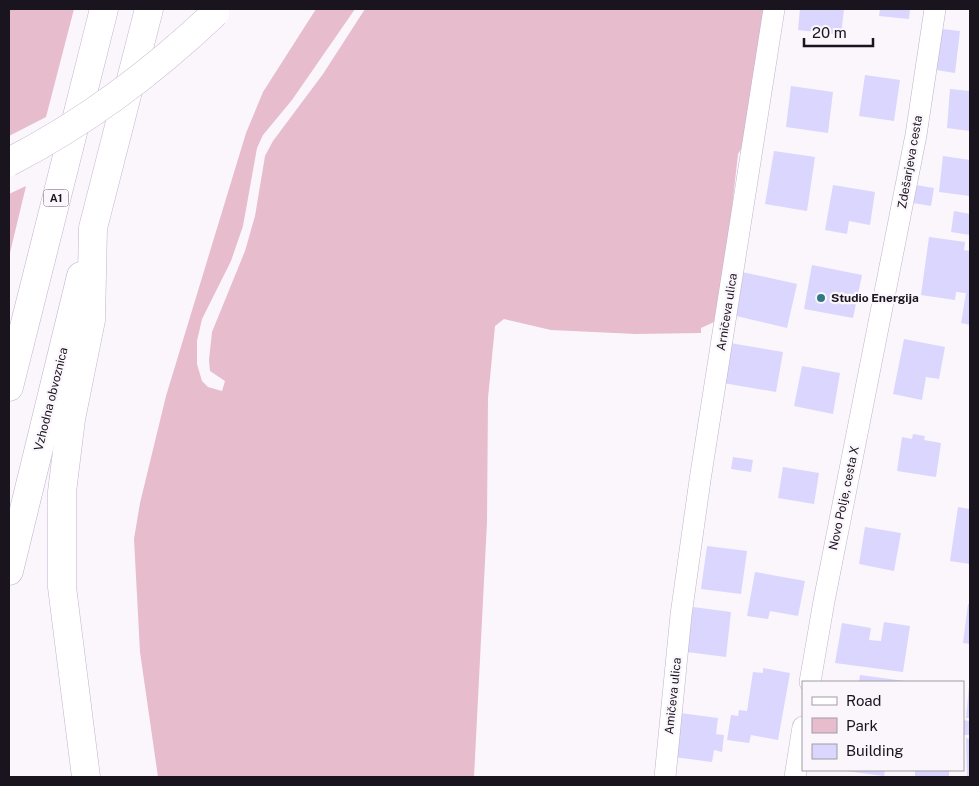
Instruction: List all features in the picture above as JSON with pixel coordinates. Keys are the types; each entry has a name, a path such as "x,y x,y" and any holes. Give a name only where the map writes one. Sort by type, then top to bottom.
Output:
{"highway":[{"name":"A1","path":"9,387 104,9"},
{"path":"86,777 62,587 62,492 71,419 91,320 93,228 149,9"},
{"path":"9,162 86,117 137,81 217,11"},
{"name":"Vzhodna obvoznica","path":"9,571 93,228"}],"street":[{"name":"Arničeva ulica","path":"681,615 774,9"},
{"name":"Zdešarjeva cesta","path":"882,314 916,135 935,9"},
{"name":"Novo Polje, cesta X","path":"810,681 837,532 882,314"},
{"name":"Amičeva ulica","path":"665,777 681,615"},
{"path":"795,777 802,733"}],"green space":[{"path":"9,9 74,9 46,117 9,136"},
{"path":"316,9 355,9 292,100 263,135 257,148 243,226 231,261 202,319 197,341 197,364 202,381 208,387 222,391 225,381 210,371 209,360 212,332 245,251 255,216 265,156 273,141 323,74 365,9 764,9 743,146 738,154 727,252 714,322 701,328 701,333 636,334 551,330 504,319 495,326 488,398 487,522 474,777 158,777 140,652 134,539 140,503 166,396 246,133 263,92"},
{"path":"26,186 9,257 9,194"}],"building":[{"path":"800,9 844,9 841,35 798,30"},
{"path":"880,9 910,9 909,19 879,16"},
{"path":"942,29 960,31 955,73 936,70"},
{"path":"865,75 900,80 894,121 859,116"},
{"path":"791,86 833,92 828,133 786,127"},
{"path":"950,89 970,91 970,131 947,128"},
{"path":"774,151 815,157 807,211 765,204"},
{"path":"943,156 970,160 970,196 939,192"},
{"path":"833,185 875,192 870,225 849,221 847,234 825,230"},
{"path":"916,185 934,188 931,206 913,203"},
{"path":"954,211 970,214 970,235 951,232"},
{"path":"929,237 965,242 964,250 970,251 970,325 961,323 966,293 956,292 955,300 921,295"},
{"path":"812,265 862,275 853,318 804,309"},
{"path":"742,272 797,284 787,328 732,315"},
{"path":"904,339 945,347 939,379 926,377 922,400 893,394"},
{"path":"730,343 783,352 776,392 723,383"},
{"path":"802,366 840,373 833,414 794,406"},
{"path":"913,434 925,436 924,440 941,443 936,477 897,471 902,437 912,439"},
{"path":"733,457 753,460 751,472 731,469"},
{"path":"783,467 819,473 814,504 778,498"},
{"path":"958,507 970,509 970,564 950,561"},
{"path":"865,527 901,533 894,571 859,564"},
{"path":"707,546 747,551 741,594 701,589"},
{"path":"755,572 805,581 798,616 770,611 768,619 747,616"},
{"path":"968,604 970,604 970,644 963,643"},
{"path":"693,607 731,612 726,657 687,652"},
{"path":"884,622 910,626 903,672 835,663 842,623 871,628 869,640 881,641"},
{"path":"763,668 790,673 778,740 751,735 749,743 727,740 731,715 738,716 739,710 747,711 753,672 763,673"},
{"path":"860,675 905,681 859,681"},
{"path":"969,686 970,718 966,718"},
{"path":"680,713 718,718 716,734 724,735 722,752 714,750 712,762 674,757"},
{"path":"964,720 970,721 970,735 964,735"},
{"path":"966,738 970,739 970,777 967,777"},
{"path":"846,771 885,771 884,776"},
{"path":"915,771 949,771 949,777 915,777"}],"place":[{"name":"Studio Energija","path":"821,298"}]}
